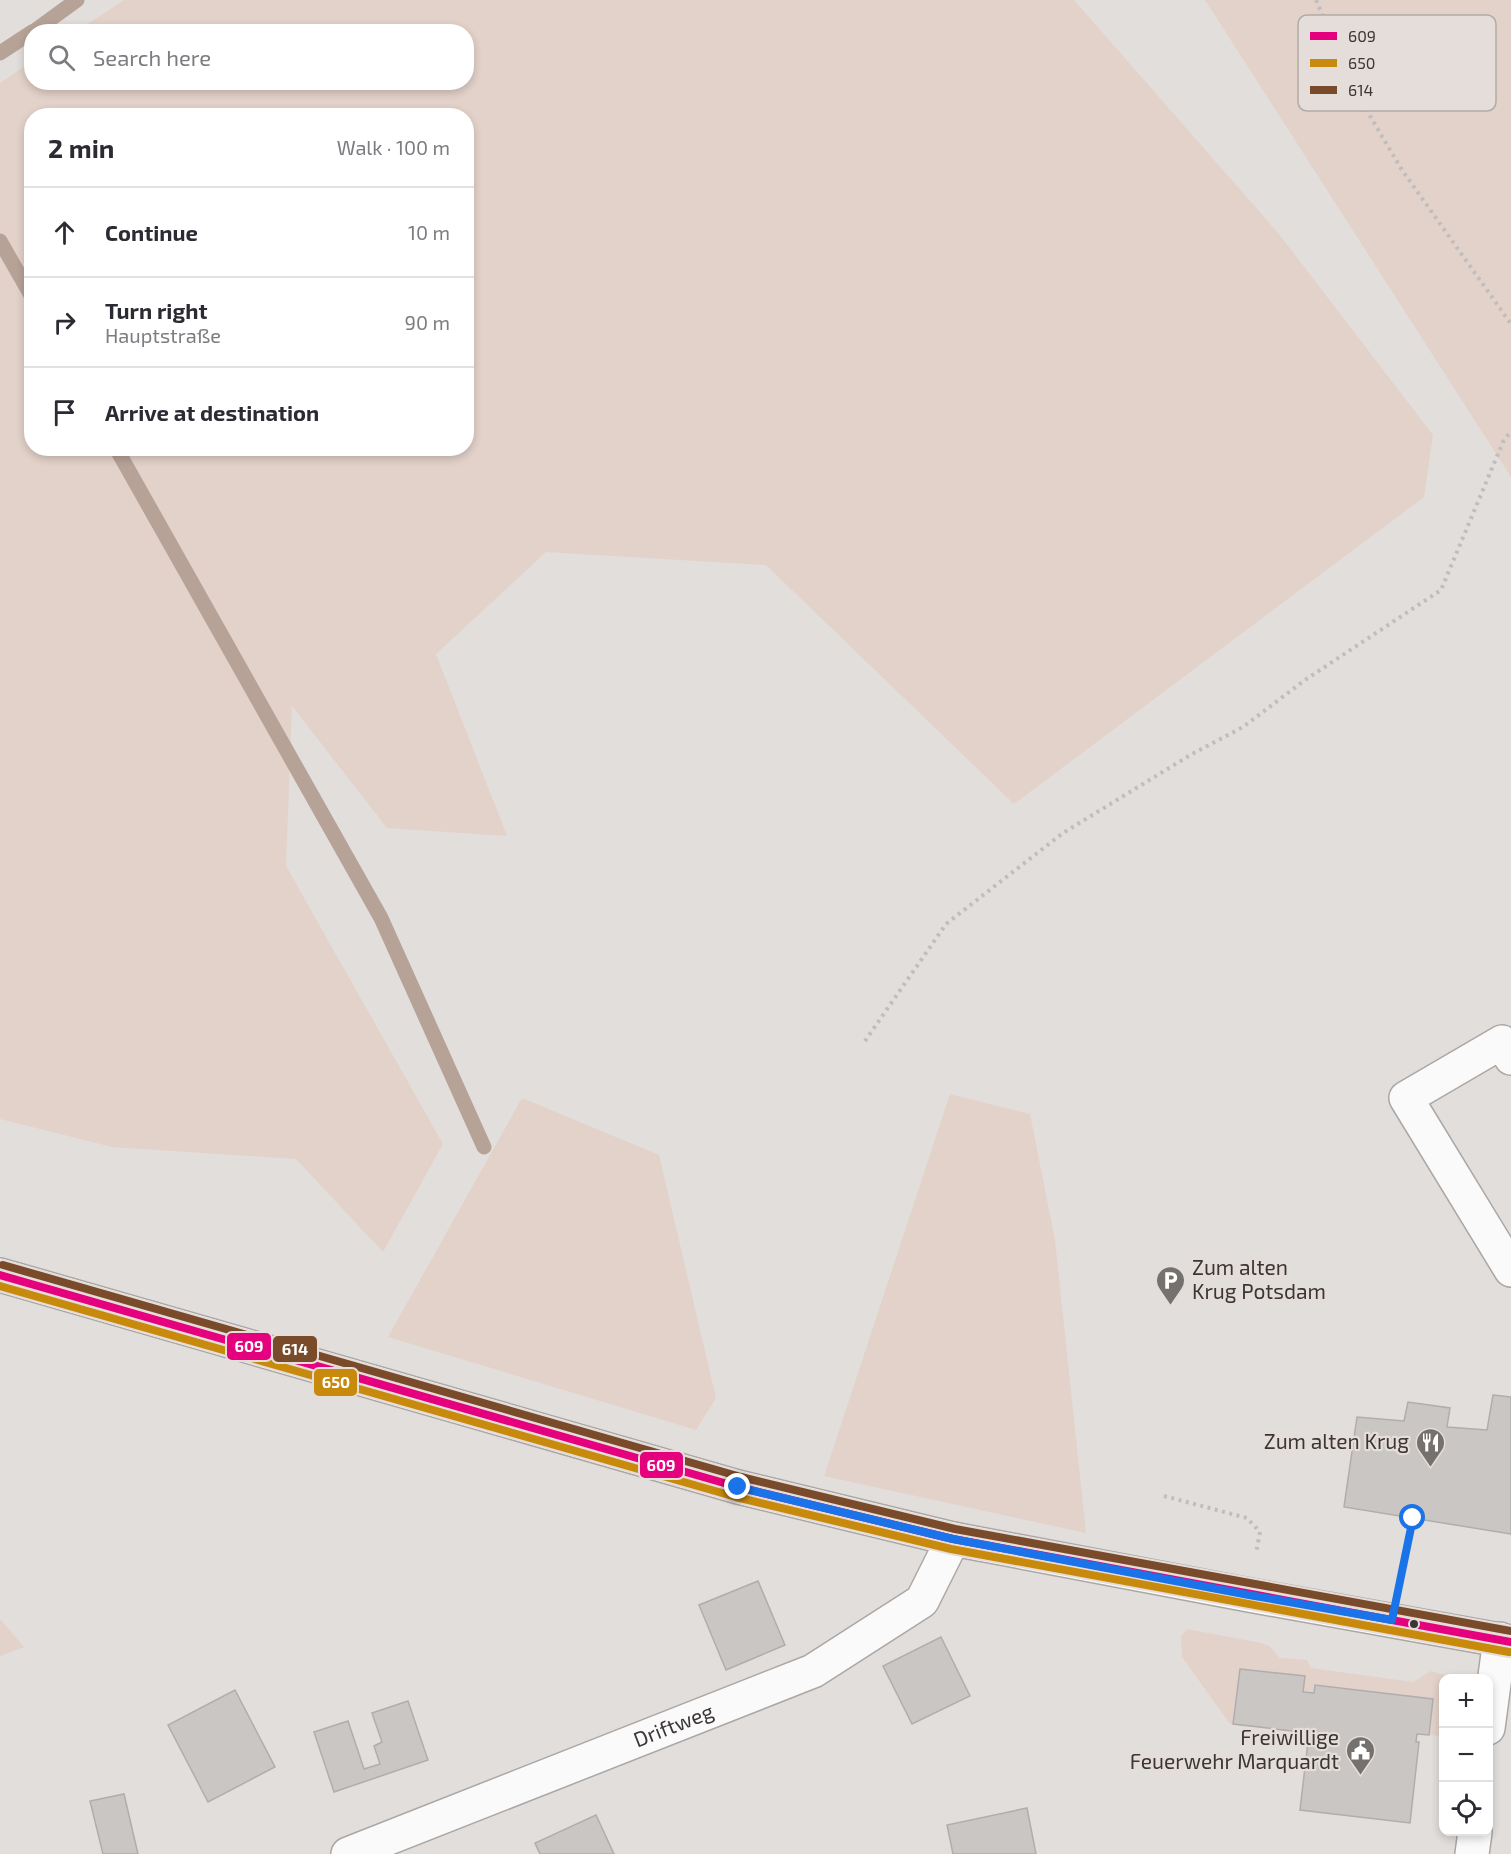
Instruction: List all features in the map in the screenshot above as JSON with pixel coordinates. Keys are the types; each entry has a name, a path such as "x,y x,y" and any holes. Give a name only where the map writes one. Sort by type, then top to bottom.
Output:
{"street":[{"path":"1511,1058 1502,1042 1406,1098 1511,1270"},
{"path":"0,1275 738,1487 953,1539 1249,1595 1506,1640 1493,1704"},
{"name":"Driftweg","path":"348,1854 813,1671 922,1601 953,1539"},
{"path":"1472,1854 1474,1836"}],"path":[{"path":"1316,0 1322,15"},
{"path":"1367,111 1402,170 1511,324"},
{"path":"865,1041 946,924 1063,833 1192,754 1243,727 1305,680 1441,590 1503,442 1511,430"},
{"path":"1164,1496 1247,1518 1260,1532 1249,1595"},
{"path":"1392,1620 1413,1518"}],"shaded area":[{"path":"124,0 1074,0 1279,234 1433,435 1424,497 1014,804 766,565 546,552 436,654 507,836 387,828 292,706 286,866 443,1144 383,1252 296,1159 112,1147 0,1119 0,83 24,67 24,90 474,90 474,24 88,24"},
{"path":"1205,0 1511,0 1511,477"},
{"path":"950,1094 1030,1114 1055,1240 1086,1533 824,1476"},
{"path":"522,1098 659,1155 716,1398 696,1430 388,1337"},
{"path":"0,1619 24,1647 0,1656"},
{"path":"1187,1629 1261,1643 1269,1646 1280,1658 1307,1660 1311,1668 1413,1682 1431,1671 1441,1674 1439,1674 1439,1736 1429,1735 1433,1699 1315,1685 1314,1693 1303,1692 1304,1676 1241,1669 1233,1724 1230,1724 1182,1657 1181,1636"}],"building":[{"name":"Zum alten Krug","path":"1493,1395 1511,1397 1511,1534 1344,1507 1357,1417 1404,1421 1408,1402 1450,1408 1447,1427 1487,1430"},
{"path":"758,1581 785,1645 726,1670 699,1605"},
{"path":"941,1637 970,1696 912,1724 883,1666"},
{"name":"Freiwillige Feuerwehr Marquardt","path":"1240,1669 1305,1676 1303,1692 1314,1693 1315,1685 1433,1699 1429,1735 1417,1734 1416,1742 1419,1742 1410,1823 1300,1810 1309,1733 1233,1724"},
{"path":"235,1690 275,1767 208,1802 168,1725"},
{"path":"408,1701 428,1760 334,1792 314,1732 348,1721 364,1769 380,1764 374,1746 382,1742 372,1713"},
{"path":"124,1794 138,1854 103,1854 90,1801"},
{"path":"1027,1808 1036,1854 953,1854 947,1825"},
{"path":"596,1815 614,1854 540,1854 535,1843"}],"waterway":[{"path":"44,24 77,0"},
{"path":"0,53 24,37"},
{"path":"0,241 24,283"},
{"path":"121,456 381,918 484,1147"}],"transit line":[{"name":"614","path":"3,1265 741,1477 955,1529 1511,1631"},
{"name":"609","path":"0,1275 738,1487 953,1539 1511,1642"},
{"name":"650","path":"0,1286 736,1497 951,1549 1509,1652"}],"place":[{"name":"Zum alten Krug Potsdam","path":"1171,1306"},
{"name":"Zum alten Krug","path":"1430,1468"},
{"name":"Freiwillige Feuerwehr Marquardt","path":"1360,1776"}],"route":[{"path":"738,1487 953,1539 1392,1620 1413,1518"}]}
